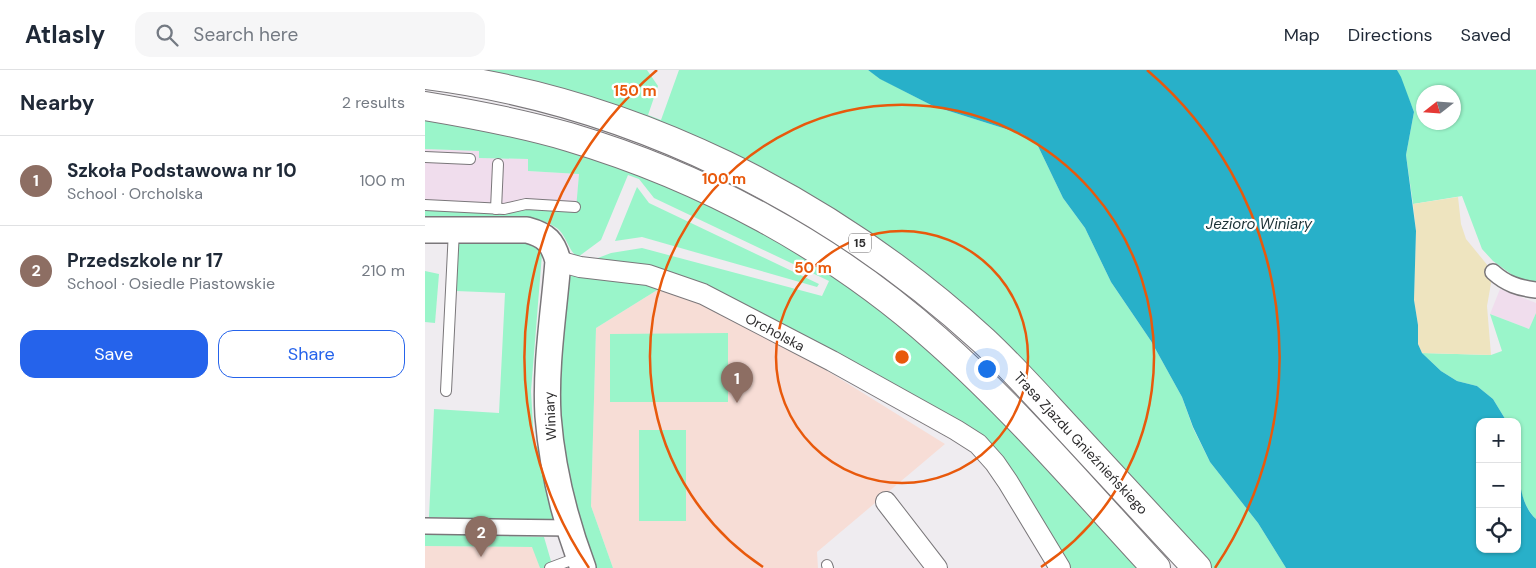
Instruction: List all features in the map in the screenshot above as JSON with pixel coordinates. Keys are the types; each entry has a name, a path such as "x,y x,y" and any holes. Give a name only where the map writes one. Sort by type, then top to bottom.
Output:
{"main road":[{"name":"Trasa Zjazdu Gnieźnieńskiego","path":"425,75 465,81 529,95 591,113 646,132 737,170 792,200 850,236 899,270 985,342 1197,568"},
{"name":"15","path":"425,106 525,125 609,150 675,176 723,198 807,244 907,314 951,352 1012,413 1156,568"}],"street":[{"path":"425,230 527,230 537,232 547,238 555,248 558,261"},
{"name":"Winiary","path":"558,261 549,373 548,415 552,453 581,562"},
{"name":"Orcholska","path":"558,261 580,267 648,275 703,294 832,361 956,430 978,444 995,463 1060,568"},
{"path":"1493,272 1502,280 1519,288 1536,290"},
{"path":"886,502 937,568"},
{"path":"425,526 571,528"}],"lane":[{"path":"425,157 470,159"},
{"path":"497,209 498,164"},
{"path":"425,205 497,209 526,204 575,207"},
{"path":"446,391 454,230"},
{"path":"550,568 581,562"}],"shaded area":[{"path":"425,149 480,151 479,158 528,159 528,171 579,174 576,215 425,212"},
{"path":"662,287 700,302 813,362 945,444 817,552 818,568 613,568 591,506 596,328"},
{"path":"1500,289 1536,303 1536,313 1529,329 1490,314"},
{"path":"425,546 533,547 540,568 425,568"}],"green space":[{"path":"481,70 647,70 658,86 648,115 661,120 679,70 868,70 881,79 933,106 1022,134 1037,144 1063,198 1085,228 1111,282 1151,341 1182,397 1193,428 1210,462 1258,523 1286,568 1210,568 870,234 817,199 743,158 688,134 628,112"},
{"path":"1397,70 1536,70 1536,285 1506,280 1511,274 1493,261 1482,249 1462,196 1413,204 1406,155 1414,112"},
{"path":"425,119 545,143 630,170 720,209 765,232 863,295 973,387 1141,568 1067,568 1000,459 706,289 590,261 611,253 642,248 822,296 829,281 654,198 639,179 628,175 601,240 578,257 571,250 559,230 540,220 516,217 425,216 425,208 526,207 576,209 579,174 528,171 528,159 479,158 479,151 425,149"},
{"path":"637,187 649,203 819,284 817,287 642,237 615,241"},
{"path":"469,239 522,239 538,246 542,254 531,391 534,444 540,449 554,521 429,517 434,409 499,413 505,293 456,291 458,244"},
{"path":"425,271 439,274 435,323 425,322"},
{"path":"572,274 662,287 596,328 591,506 613,568 596,568 573,502 562,450 558,394 559,375 567,281"},
{"path":"1536,313 1536,519 1523,499 1521,490 1521,418 1505,418 1493,399 1477,386 1457,381 1441,371 1422,353 1491,355 1502,351 1490,314 1529,329"},
{"path":"728,333 728,402 610,402 610,334"},
{"path":"639,430 686,430 686,521 639,521"},
{"path":"425,534 544,537 553,568 540,568 532,547 425,546"}],"sand":[{"path":"1458,197 1461,224 1466,239 1493,272 1487,306 1491,355 1422,353 1418,344 1418,325 1414,300 1416,231 1413,204"}],"water":[{"name":"Jezioro Winiary","path":"868,70 1397,70 1414,112 1406,155 1416,231 1414,300 1418,325 1418,344 1422,353 1441,371 1457,381 1477,386 1493,399 1505,418 1476,418 1476,553 1521,553 1521,488 1527,508 1536,519 1536,568 1286,568 1258,523 1210,462 1193,427 1182,397 1151,341 1111,282 1085,228 1063,198 1037,144 1022,134 933,106 880,79"}],"place":[{"name":"Szkoła Podstawowa nr 10","path":"737,403"},
{"name":"Przedszkole nr 17","path":"481,557"}]}
